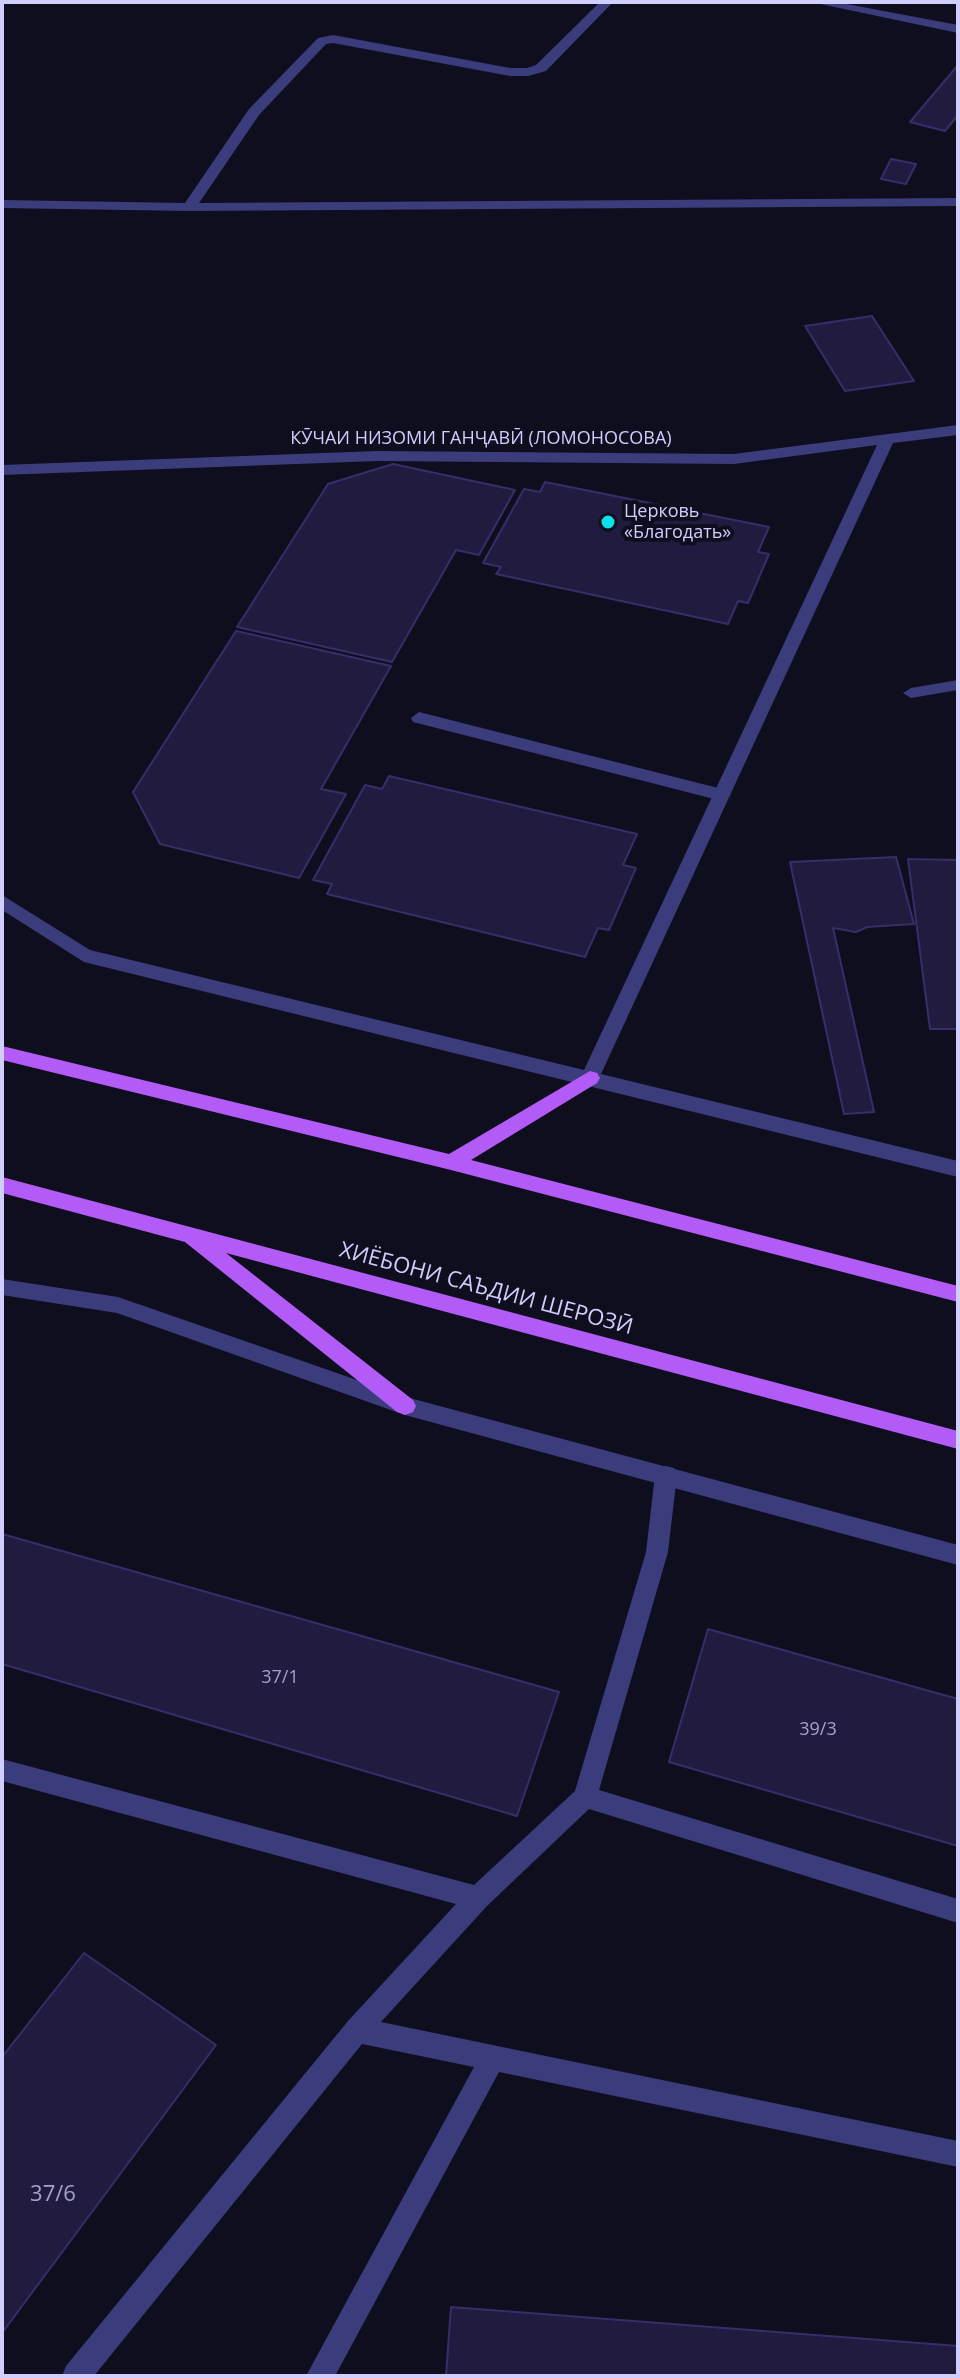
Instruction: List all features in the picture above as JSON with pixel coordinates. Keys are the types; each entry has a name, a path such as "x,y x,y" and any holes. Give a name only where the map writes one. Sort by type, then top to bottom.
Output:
{"main road":[{"path":"2,1053 451,1162 958,1294"},
{"path":"451,1162 590,1078"},
{"name":"ХИЁБОНИ САЪДИИ ШЕРОЗӢ","path":"2,1185 958,1440"},
{"path":"187,1234 405,1406"}],"street":[{"path":"189,207 254,112 322,41 333,39 510,72 528,72 541,68 607,2"},
{"path":"817,2 958,29"},
{"path":"2,204 189,207 958,202"},
{"name":"КӮЧАИ НИЗОМИ ГАНҶАВӢ (ЛОМОНОСОВА)","path":"2,470 377,456 734,459 958,430"},
{"path":"590,1078 887,440"},
{"path":"911,693 958,685"},
{"path":"419,718 722,795"},
{"path":"2,901 84,955 958,1169"},
{"path":"2,1287 118,1305 405,1406 958,1555"},
{"path":"76,2376 357,2030 478,1898 585,1797 657,1552 666,1475"},
{"path":"2,1770 478,1898"},
{"path":"585,1797 958,1911"},
{"path":"357,2030 958,2154"},
{"path":"320,2376 493,2058"}],"building":[{"path":"958,65 958,115 945,131 910,122"},
{"path":"891,159 916,164 906,184 881,179"},
{"path":"872,316 914,381 845,391 805,326"},
{"path":"393,464 515,490 479,555 456,550 392,662 237,627 328,484"},
{"path":"545,482 769,527 758,552 769,554 748,603 738,601 728,624 496,574 501,567 483,563 524,489 540,492"},
{"path":"236,631 391,666 321,789 346,794 299,878 160,844 133,792"},
{"path":"389,776 637,834 623,865 636,868 609,930 598,928 585,957 327,894 332,884 313,880 365,785 382,789"},
{"path":"896,857 914,924 867,927 856,932 833,928 874,1112 844,1114 790,862"},
{"path":"908,859 958,860 958,1029 930,1029"},
{"path":"2,1534 559,1692 517,1816 2,1664"},
{"path":"708,1629 958,1699 958,1846 669,1762"},
{"path":"84,1953 216,2045 2,2333 2,2057"},
{"path":"451,2307 958,2346 958,2376 446,2376"}],"place":[{"name":"Церковь «Благодать»","path":"608,522"}]}
